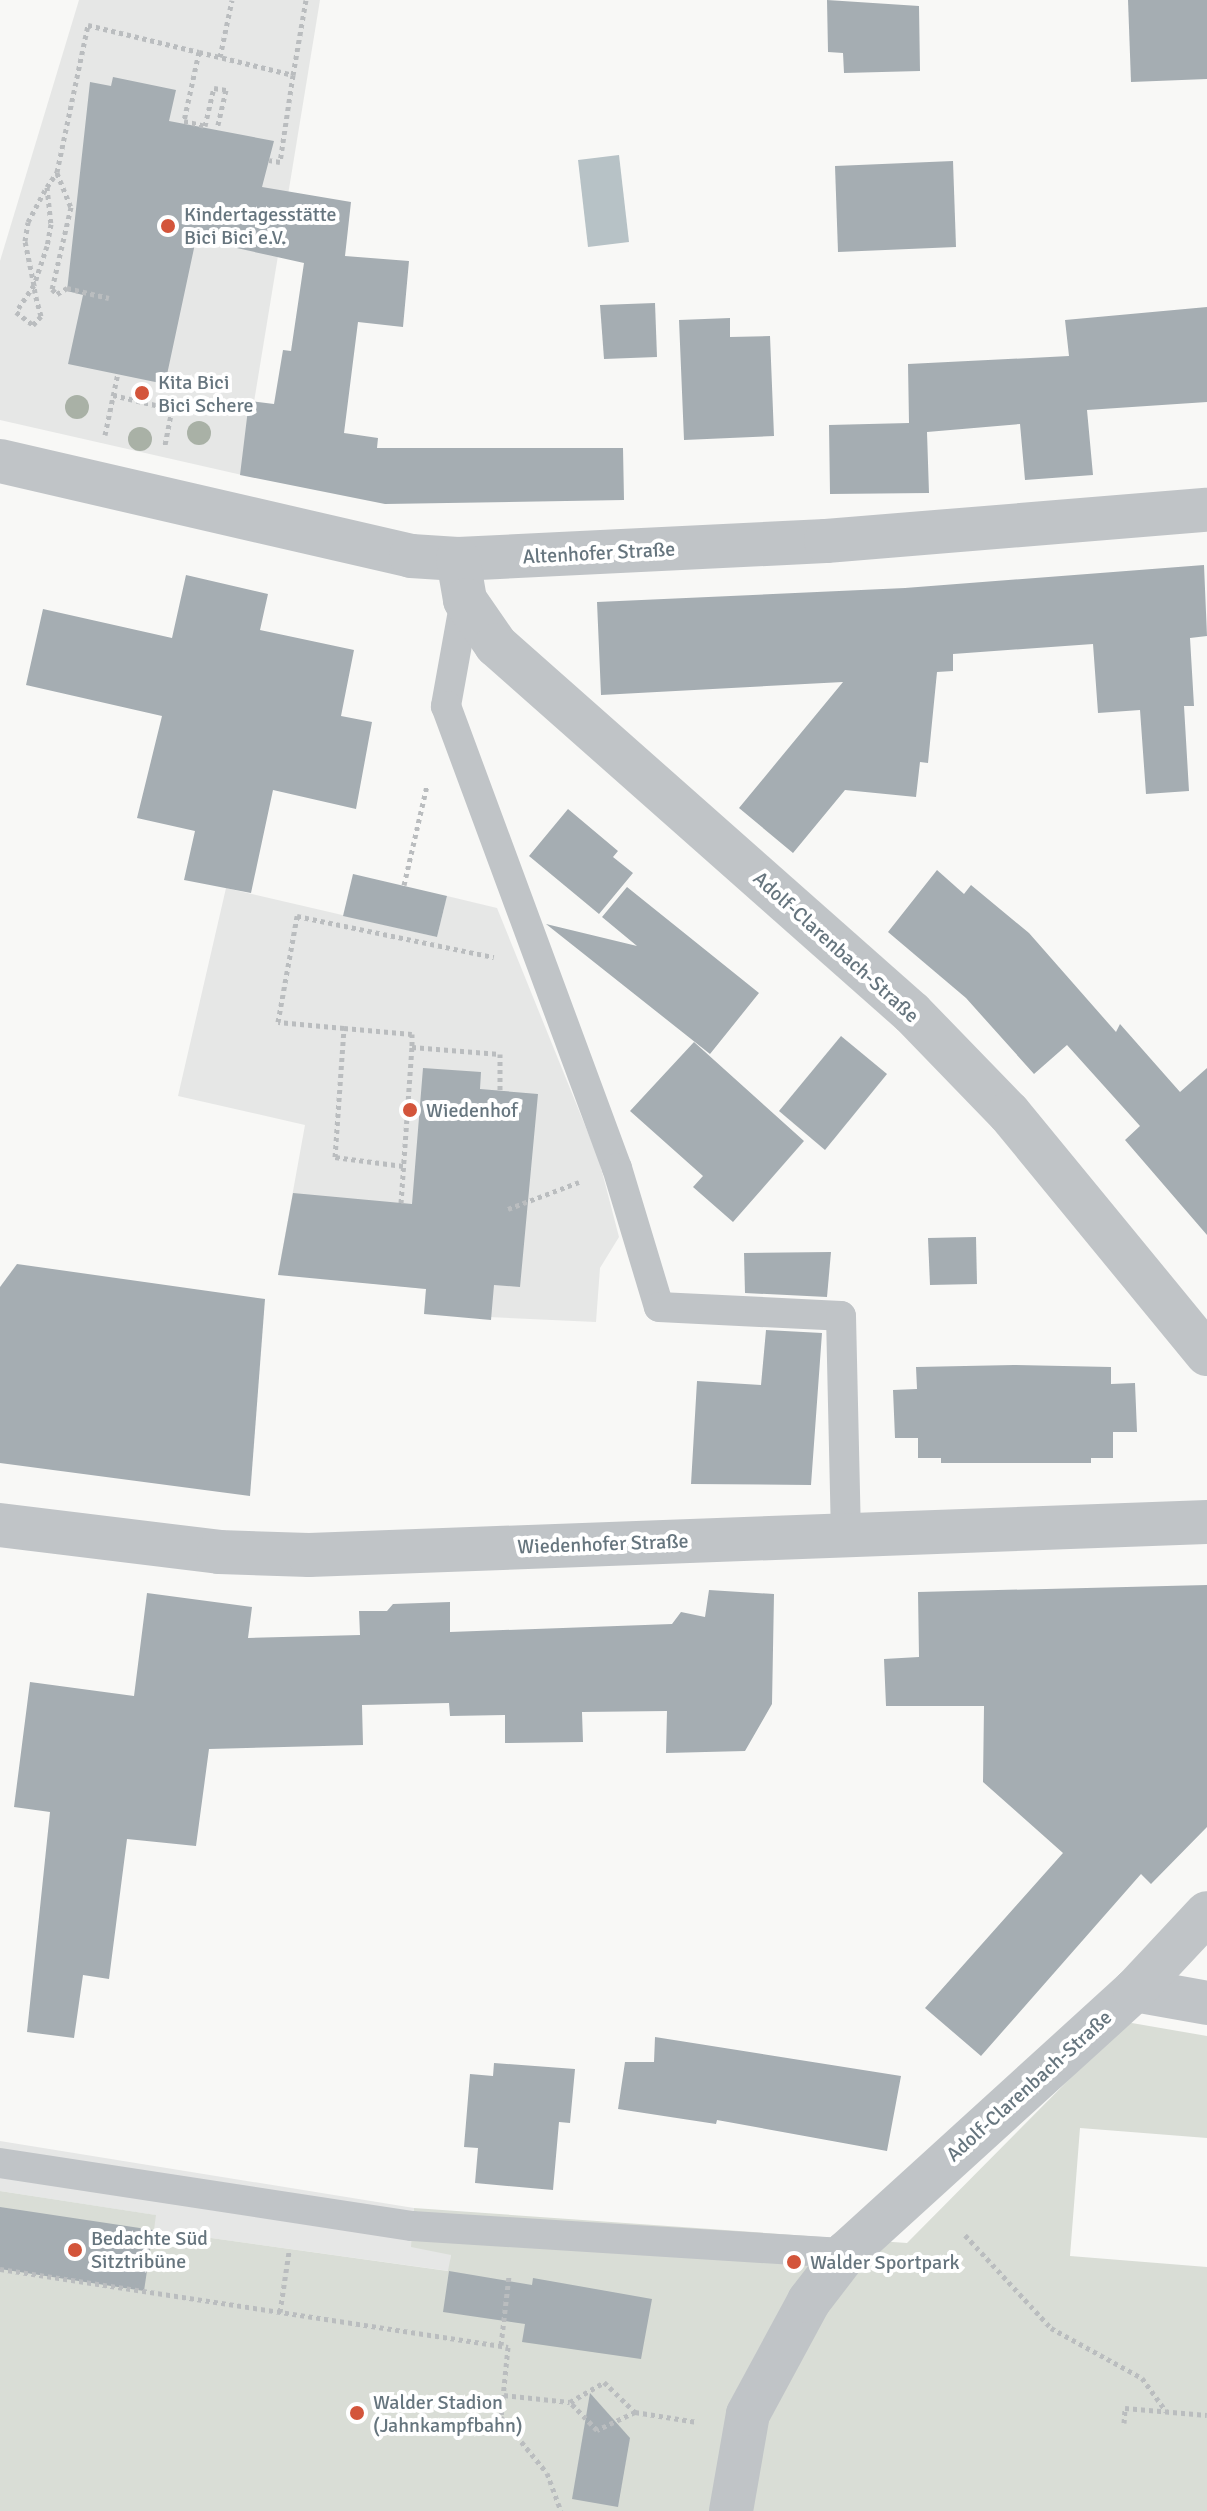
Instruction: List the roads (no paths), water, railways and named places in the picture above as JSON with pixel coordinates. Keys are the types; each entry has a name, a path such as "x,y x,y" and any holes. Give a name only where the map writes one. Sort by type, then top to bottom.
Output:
{"street":[{"name":"Altenhofer Straße","path":"0,461 411,556 461,580 855,540 1207,510"},
{"name":"Adolf-Clarenbach-Straße","path":"461,580 496,645 912,1013 1009,1113 1207,1354"},
{"name":"Wiedenhofer Straße","path":"0,1525 219,1552 309,1555 1207,1522"},
{"name":"Adolf-Clarenbach-Straße","path":"731,2511 748,2414 809,2301 846,2253 1135,1990 1207,1913"},
{"path":"1135,1990 1207,2003"}],"lane":[{"path":"461,580 446,706 617,1168 659,1307 841,1316 846,1535"},
{"path":"0,2163 294,2211 515,2232 846,2253"}],"place":[{"name":"Kindertagesstätte Bici Bici e.V.","path":"168,226"},
{"name":"Kita Bici Bici Schere","path":"142,393"},
{"name":"Wiedenhof","path":"410,1110"},
{"name":"Bedachte Süd Sitztribüne","path":"75,2250"},
{"name":"Walder Sportpark","path":"794,2262"},
{"name":"Walder Stadion (Jahnkampfbahn)","path":"357,2413"}]}
